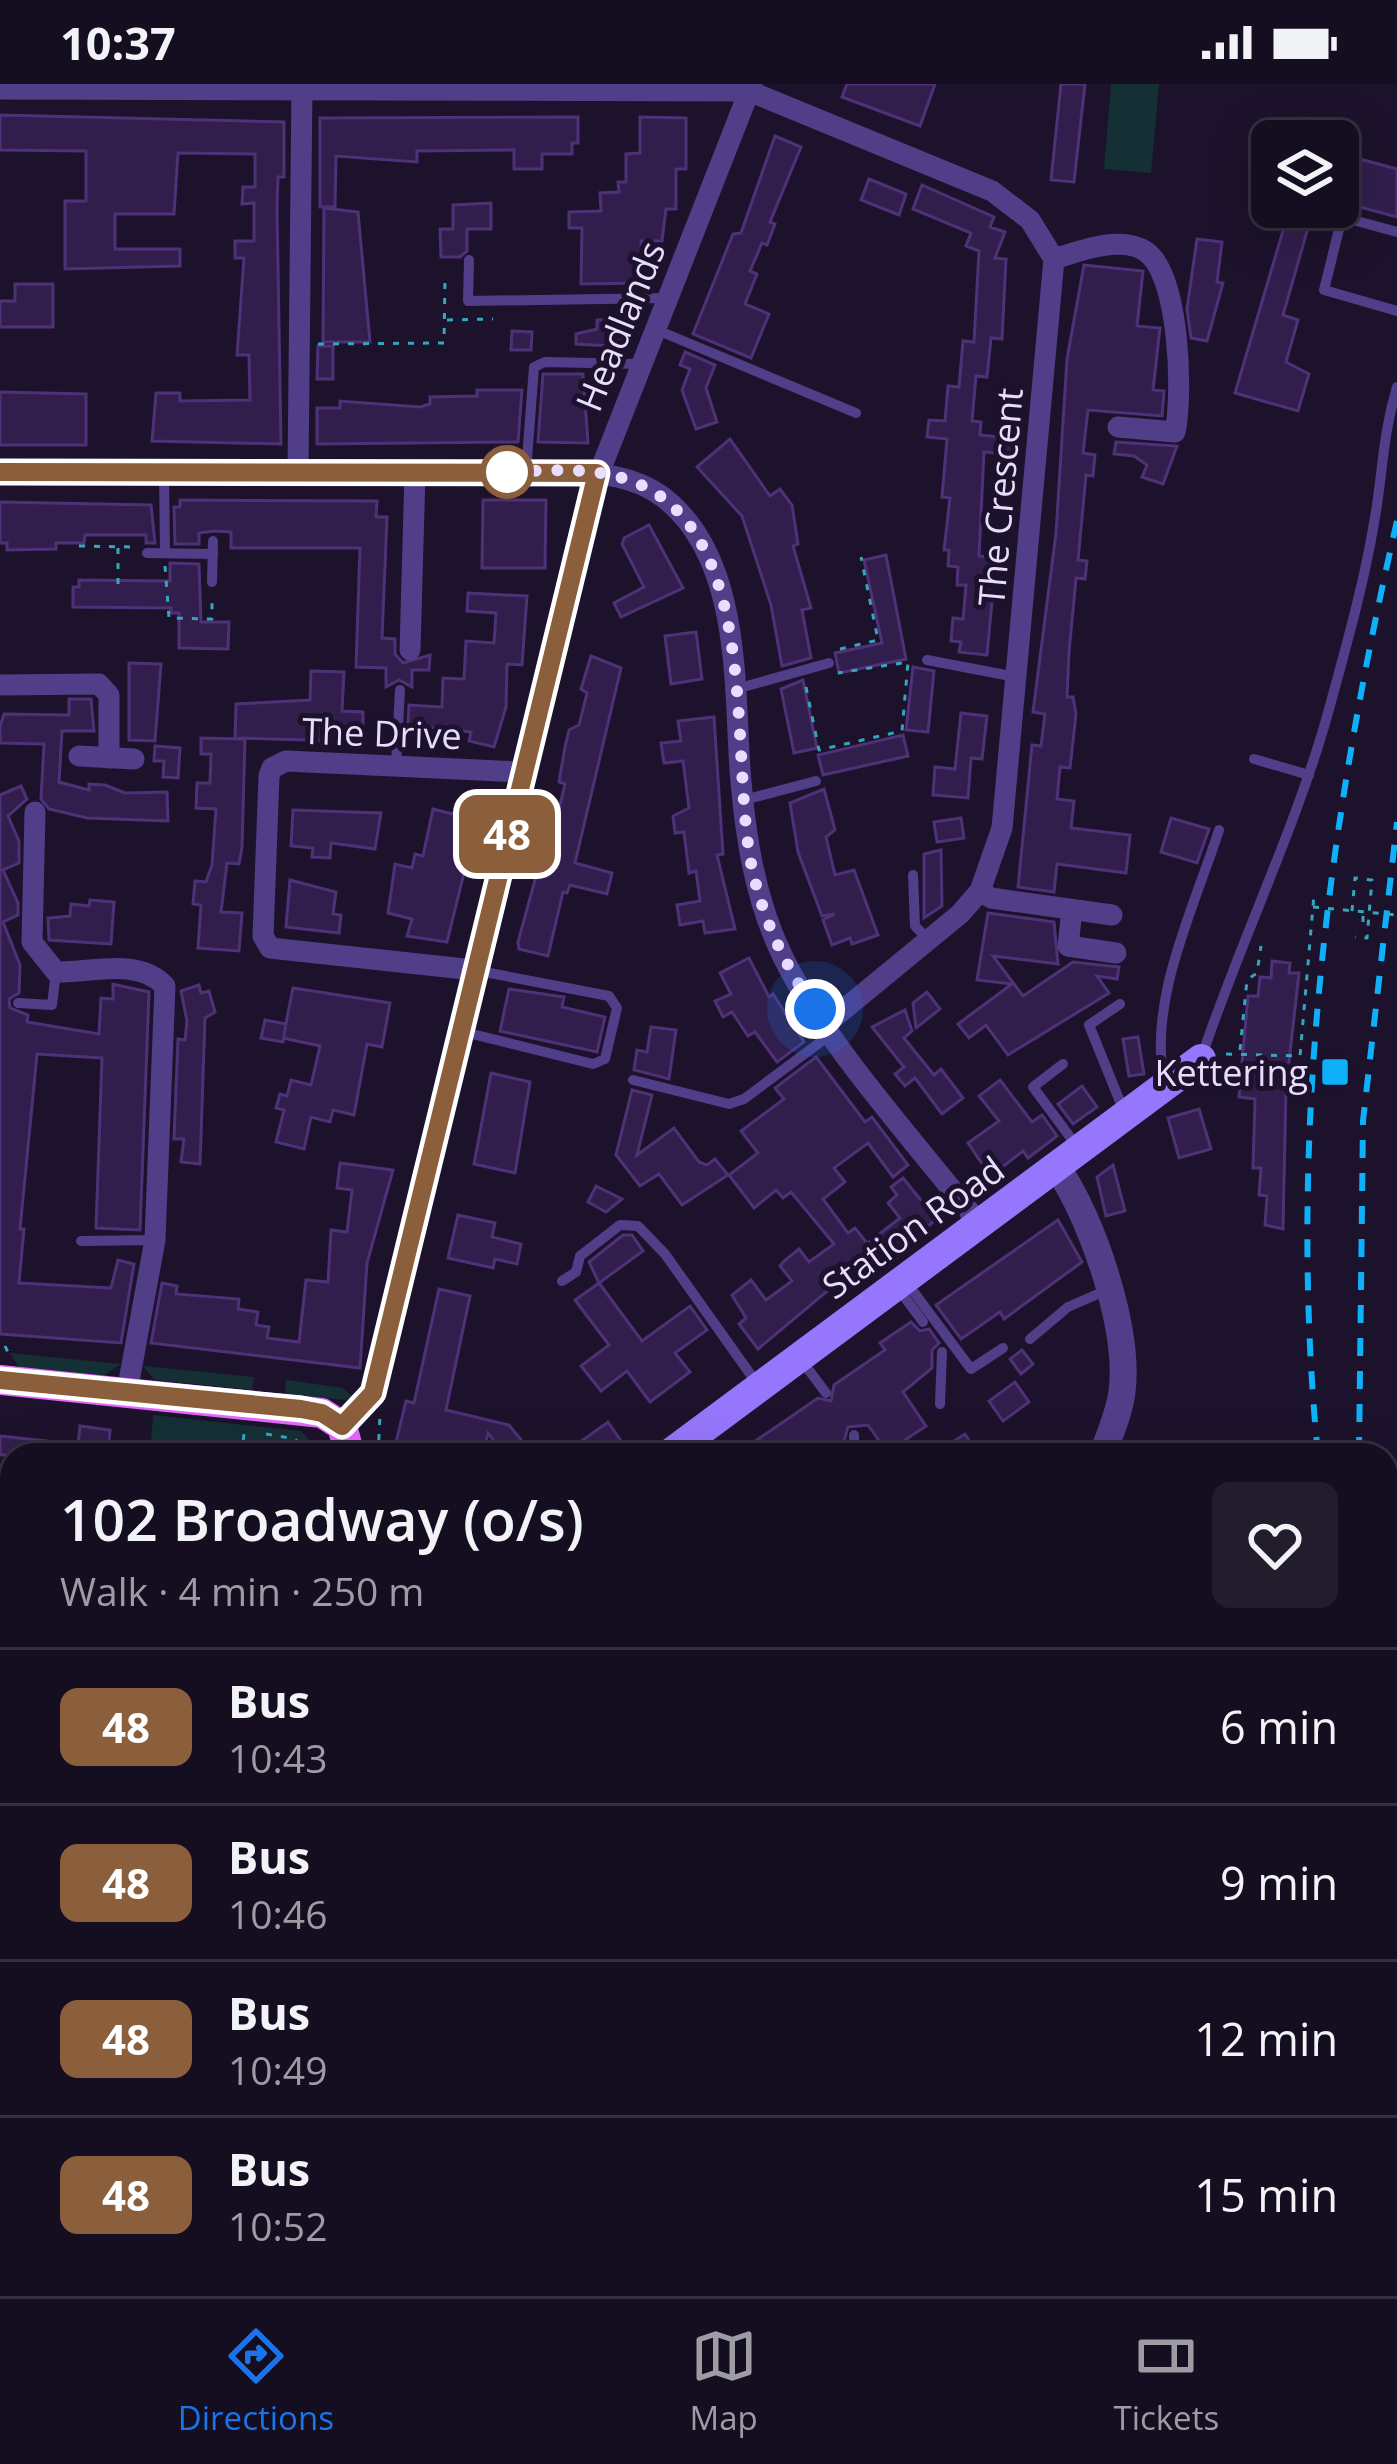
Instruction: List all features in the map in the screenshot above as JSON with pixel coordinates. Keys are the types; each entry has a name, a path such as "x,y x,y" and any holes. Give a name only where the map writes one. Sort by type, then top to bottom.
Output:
{"main road":[{"name":"Station Road","path":"684,1443 1201,1059"},
{"path":"0,1380 301,1409 322,1413 346,1441"}],"street":[{"path":"298,472 302,87"},
{"path":"0,89 750,87 992,191 1030,220 1054,259 1120,245 1144,250 1158,266 1172,319 1182,400 1175,432 1118,427"},
{"name":"Headlands","path":"346,1441 373,1393 597,473 750,87"},
{"name":"The Crescent","path":"830,1028 980,891 1002,828 1054,259"},
{"path":"0,472 597,473 631,481 664,498 690,528 726,615 752,867 783,957 830,1028 980,1226"},
{"path":"410,650 415,473"},
{"path":"0,685 99,684 109,695 109,758"},
{"path":"79,756 134,759"},
{"name":"The Drive","path":"475,970 277,950 265,943 272,768 286,761 521,772"},
{"path":"35,812 32,942 56,972 122,967 154,975 165,986 155,1240 128,1392"},
{"path":"980,891 991,898 1112,915"},
{"path":"1072,910 1068,946 1116,953"},
{"path":"1069,1160 1107,1290 1123,1388 1106,1443"}],"lane":[{"path":"1397,232 1342,217 1324,290 1397,311"},
{"path":"469,260 469,301 666,298"},
{"path":"654,328 856,412"},
{"path":"526,472 534,368 544,362 639,364"},
{"path":"1201,1059 1234,960 1253,929 1310,775 1375,519 1380,448 1397,387"},
{"path":"164,472 165,553"},
{"path":"147,553 213,548 212,582"},
{"path":"926,660 1016,677"},
{"path":"736,688 829,663"},
{"path":"396,766 400,690"},
{"path":"1255,759 1310,775"},
{"path":"744,800 816,781"},
{"path":"1165,1087 1157,1047 1167,994 1219,830"},
{"path":"913,875 915,926 930,941"},
{"path":"460,1031 593,1064 605,1059 614,1025 617,1008 609,996 475,970"},
{"path":"18,1003 52,1005 56,972"},
{"path":"1120,1004 1089,1025 1126,1116"},
{"path":"633,1080 729,1104 744,1099 830,1028"},
{"path":"1063,1064 1033,1087 1069,1160"},
{"path":"562,1281 576,1272 580,1256 620,1225 638,1226 665,1254 760,1388"},
{"path":"81,1240 155,1240"},
{"path":"901,1284 923,1322"},
{"path":"901,1284 971,1370 1003,1348"},
{"path":"1030,1339 1068,1307 1107,1290"},
{"path":"940,1404 942,1352"},
{"path":"800,1359 826,1393"}],"path":[{"path":"299,344 444,344 445,279"},
{"path":"444,320 493,320"},
{"path":"79,547 147,547 147,553"},
{"path":"118,547 118,584"},
{"path":"165,553 169,618 212,619 212,582"},
{"path":"802,670 819,750 902,730 908,662 841,676 829,663 833,650 878,640 861,557"},
{"path":"1352,911 1355,878 1372,880 1366,938 1355,937"},
{"path":"1253,929 1262,938 1258,973 1246,980 1242,1051 1300,1056 1314,895"},
{"path":"1313,907 1397,915"},
{"path":"1363,922 1364,912"},
{"path":"380,1443 384,1421"},
{"path":"230,1430 244,1432 243,1443"},
{"path":"264,1434 296,1438 300,1443"}],"green space":[{"path":"1111,84 1159,84 1151,173 1104,169"},
{"path":"10,1353 121,1364 103,1376 19,1367"},
{"path":"143,1366 254,1377 252,1390 155,1380"},
{"path":"286,1380 343,1388 352,1396 346,1400 285,1394"},
{"path":"153,1415 301,1431 312,1443 151,1443"}],"building":[{"path":"847,84 935,84 920,126 842,97"},
{"path":"1061,84 1085,84 1074,182 1051,180"},
{"path":"0,115 284,122 284,177 278,177 277,208 281,444 152,441 156,393 180,393 180,401 250,400 249,355 237,355 244,258 235,258 235,241 254,241 254,203 242,204 243,187 255,187 255,154 178,153 174,214 115,214 115,249 180,249 180,266 65,269 65,201 86,201 86,151 0,150"},
{"path":"578,117 578,143 572,143 572,154 542,154 542,169 514,169 514,150 417,151 417,162 336,156 335,207 320,207 320,118"},
{"path":"640,117 686,118 686,169 676,169 676,209 666,209 662,241 641,241 642,283 581,284 582,228 569,228 569,212 601,211 600,193 619,192 618,182 626,182 626,154 640,153"},
{"path":"775,136 801,147 770,222 775,224 767,245 762,243 750,271 757,274 745,304 769,314 751,358 693,334 733,234 741,233"},
{"path":"1359,159 1397,169 1397,217 1359,207"},
{"path":"869,179 906,194 899,215 861,200"},
{"path":"922,185 994,217 990,227 1005,232 995,258 1006,259 1002,339 991,338 987,377 976,376 972,421 981,422 980,435 1018,439 1017,455 984,452 979,556 989,557 986,590 993,591 987,655 959,652 961,642 951,641 953,618 963,619 966,585 957,585 958,567 948,566 949,550 944,550 950,498 942,497 947,439 927,437 929,420 945,421 948,386 959,387 963,341 974,342 979,251 966,246 971,233 913,209"},
{"path":"491,203 491,229 467,229 467,251 460,257 441,257 440,229 453,229 453,205"},
{"path":"324,208 358,212 370,342 323,342"},
{"path":"1284,228 1308,228 1283,315 1298,320 1286,362 1309,374 1298,411 1235,393"},
{"path":"1197,239 1222,242 1217,282 1223,283 1207,341 1191,338 1187,309"},
{"path":"1084,265 1143,271 1137,326 1160,328 1153,390 1164,391 1162,416 1088,410 1083,453 1095,455 1093,476 1086,475 1078,560 1087,561 1085,579 1076,578 1067,697 1073,697 1076,714 1070,768 1060,767 1057,799 1074,801 1071,828 1130,835 1126,873 1057,864 1054,892 1018,887 1032,745 1041,746 1045,714 1033,712 1056,533 1067,359"},
{"path":"15,284 53,284 53,327 0,327 0,301 15,301"},
{"path":"628,319 628,347 576,344 576,334 597,329 597,320"},
{"path":"512,331 532,332 531,350 511,350"},
{"path":"318,346 333,346 333,379 317,379"},
{"path":"685,352 715,365 706,388 717,422 696,429 682,390 690,369 680,365"},
{"path":"543,374 583,374 588,443 538,442"},
{"path":"477,390 522,390 518,442 317,444 317,408 340,408 340,401 420,407 430,404 430,397 477,396"},
{"path":"0,392 86,394 86,445 0,445"},
{"path":"730,439 770,496 780,489 792,505 798,544 793,546 811,608 802,610 811,658 782,666 771,605 742,516 697,467"},
{"path":"1116,442 1177,446 1163,484 1142,477 1147,465 1134,456 1114,454"},
{"path":"180,500 377,501 376,517 387,517 382,638 395,639 395,654 403,663 430,655 429,670 412,670 412,687 399,680 386,687 386,668 356,667 360,548 231,548 231,532 214,531 199,533 199,544 175,544 174,507 180,507"},
{"path":"483,500 546,500 545,568 482,568"},
{"path":"0,502 151,505 155,543 146,543 146,535 85,535 84,543 56,543 56,549 7,550 7,543 0,543"},
{"path":"649,525 683,588 621,617 614,603 644,587 622,544 624,538"},
{"path":"886,555 906,659 839,673 835,653 882,643 864,560"},
{"path":"170,563 199,564 201,622 229,622 228,649 179,648 179,613 171,613 171,608 73,607 73,587 79,587 79,580 170,581"},
{"path":"468,593 527,596 522,665 507,664 506,707 494,747 469,741 471,732 408,725 409,705 442,707 443,678 464,679 466,641 494,643 496,613 467,611"},
{"path":"696,632 702,679 671,684 665,636"},
{"path":"591,656 621,668 575,863 612,873 607,894 570,885 563,892 548,956 519,949 518,942 550,825 555,826 565,784 559,782 565,747 569,730 579,725 587,693 581,689"},
{"path":"129,663 161,664 155,741 129,740"},
{"path":"913,667 934,671 928,732 906,730"},
{"path":"311,671 344,672 342,711 363,712 363,728 342,727 342,741 235,738 236,704 310,700"},
{"path":"803,680 817,748 794,753 781,689"},
{"path":"69,699 91,699 94,731 62,731 59,782 89,790 89,784 125,793 167,792 168,821 87,818 49,809 41,799 44,744 0,743 0,726 4,714 69,715"},
{"path":"961,713 987,716 982,759 971,758 968,798 933,795 935,767 955,769"},
{"path":"714,717 723,854 717,855 735,929 705,933 703,921 680,925 677,905 700,901 696,871 689,873 684,832 675,833 673,816 689,808 683,761 664,763 661,743 681,741 678,721"},
{"path":"903,735 908,756 823,775 818,755"},
{"path":"201,738 245,739 242,847 239,864 227,863 221,912 242,913 239,951 198,948 201,905 193,904 195,881 206,882 212,865 216,809 196,808 197,783 210,783 211,754 201,754"},
{"path":"155,746 180,748 178,778 163,777 164,761 154,761"},
{"path":"21,786 27,799 8,816 19,841 19,863 3,870 18,903 18,915 3,922 20,965 19,993 9,999 10,1008 28,1015 27,1022 99,1034 101,998 113,999 113,984 149,992 140,1230 96,1228 102,1058 37,1054 19,1283 111,1288 118,1260 134,1264 121,1343 0,1334 0,795"},
{"path":"824,789 835,830 826,837 835,875 854,870 878,935 852,944 850,938 832,945 823,920 835,914 822,916 798,852 790,803"},
{"path":"433,809 477,820 447,942 407,936 412,919 388,913 395,864 412,868 415,854 423,856"},
{"path":"293,810 381,813 375,849 331,843 330,858 312,857 313,848 291,846"},
{"path":"961,818 964,838 937,842 934,822"},
{"path":"1171,818 1209,829 1197,863 1161,852"},
{"path":"941,850 942,906 924,918 924,854"},
{"path":"290,880 336,892 333,914 341,915 339,933 286,927"},
{"path":"90,900 114,902 111,944 49,940 48,918 70,916 71,904 89,906"},
{"path":"988,913 1054,922 1058,964 993,956 1023,996 1073,962 1119,967 1117,979 1097,976 1109,993 1008,1055 986,1025 969,1038 958,1024 1012,984 977,980"},
{"path":"749,958 769,997 773,994 804,1042 777,1062 755,1032 748,1036 732,1012 723,1017 715,1001 731,994 720,973"},
{"path":"1272,961 1290,963 1289,973 1299,973 1286,1088 1283,1229 1265,1225 1267,1196 1259,1195 1261,1168 1253,1168 1255,1099 1239,1097 1248,996 1258,996 1260,977 1271,978"},
{"path":"199,985 201,993 209,991 215,1012 205,1018 200,1164 181,1162 184,1139 174,1139 178,1039 185,1040 187,1021 181,991"},
{"path":"293,988 390,1003 382,1047 367,1044 354,1115 333,1110 330,1122 311,1117 304,1149 276,1142 284,1110 276,1108 280,1094 287,1096 291,1080 311,1085 320,1046 283,1038"},
{"path":"509,989 564,997 562,1007 605,1017 597,1052 500,1031"},
{"path":"927,992 940,1009 916,1028 913,1003"},
{"path":"905,1010 912,1031 904,1038 934,1075 941,1069 963,1098 942,1114 915,1078 905,1086 895,1074 904,1067 872,1027"},
{"path":"265,1020 286,1024 283,1042 261,1038"},
{"path":"651,1027 676,1030 669,1079 634,1070 637,1050 647,1052"},
{"path":"1138,1037 1144,1074 1129,1076 1123,1039"},
{"path":"816,1057 865,1122 872,1117 908,1165 893,1177 868,1143 834,1168 845,1182 823,1199 848,1233 855,1228 874,1252 758,1349 739,1324 746,1318 732,1295 751,1280 766,1300 792,1281 780,1266 783,1262 799,1249 809,1262 834,1244 791,1192 783,1198 776,1190 754,1208 729,1175 758,1153 741,1131 784,1099 775,1088"},
{"path":"491,1073 530,1082 515,1173 474,1164"},
{"path":"1000,1080 1032,1122 1042,1115 1057,1136 1028,1158 1023,1151 996,1172 986,1170 968,1143 999,1121 979,1096"},
{"path":"1082,1086 1097,1107 1073,1124 1058,1104"},
{"path":"632,1090 652,1095 637,1155 674,1128 699,1162 707,1165 715,1159 728,1175 682,1205 659,1174 640,1186 616,1155"},
{"path":"1199,1109 1211,1149 1179,1158 1168,1118"},
{"path":"340,1163 393,1170 367,1263 360,1368 151,1343 162,1283 177,1286 176,1294 239,1299 238,1309 258,1312 256,1325 269,1327 267,1338 299,1342 306,1280 328,1282 331,1230 347,1232 352,1190 337,1188"},
{"path":"1113,1165 1125,1211 1106,1216 1097,1177"},
{"path":"903,1178 936,1219 888,1266 869,1242 900,1218 888,1203 897,1195 891,1187"},
{"path":"596,1186 622,1199 606,1212 588,1202"},
{"path":"458,1215 495,1223 492,1237 521,1244 517,1264 495,1259 493,1268 448,1258"},
{"path":"1058,1220 1082,1262 1004,1319 1000,1312 961,1339 936,1305"},
{"path":"623,1235 632,1235 643,1251 599,1283 589,1262"},
{"path":"599,1283 642,1341 690,1306 707,1330 675,1353 690,1372 650,1402 627,1371 601,1391 581,1366 609,1345 575,1300"},
{"path":"439,1289 470,1296 446,1410 509,1425 524,1443 496,1443 488,1433 486,1443 396,1443 406,1401 414,1403"},
{"path":"911,1322 920,1331 929,1329 939,1343 932,1350 932,1368 903,1392 926,1426 900,1443 881,1443 868,1425 848,1427 841,1443 752,1443 818,1398 831,1401 834,1385 885,1350 880,1343"},
{"path":"1022,1350 1033,1364 1021,1374 1010,1359"},
{"path":"1015,1382 1029,1402 1003,1421 989,1401"},
{"path":"608,1422 622,1443 579,1443"},
{"path":"80,1426 110,1430 109,1443 78,1443"},
{"path":"0,1436 66,1443 0,1443"}],"railway":[{"path":"1317,1443 1307,1220 1320,985 1351,751 1397,521"},
{"path":"1359,1443 1363,1121 1397,822"}],"bus line":[{"name":"48","path":"0,472 597,473 373,1393 342,1426 322,1413 301,1409 0,1380"}],"place":[{"name":"Kettering","path":"1335,1072"}],"route":[{"path":"507,472 489,472 617,476 664,498 690,528 709,563 726,615 752,867 783,957 815,1009"}]}
